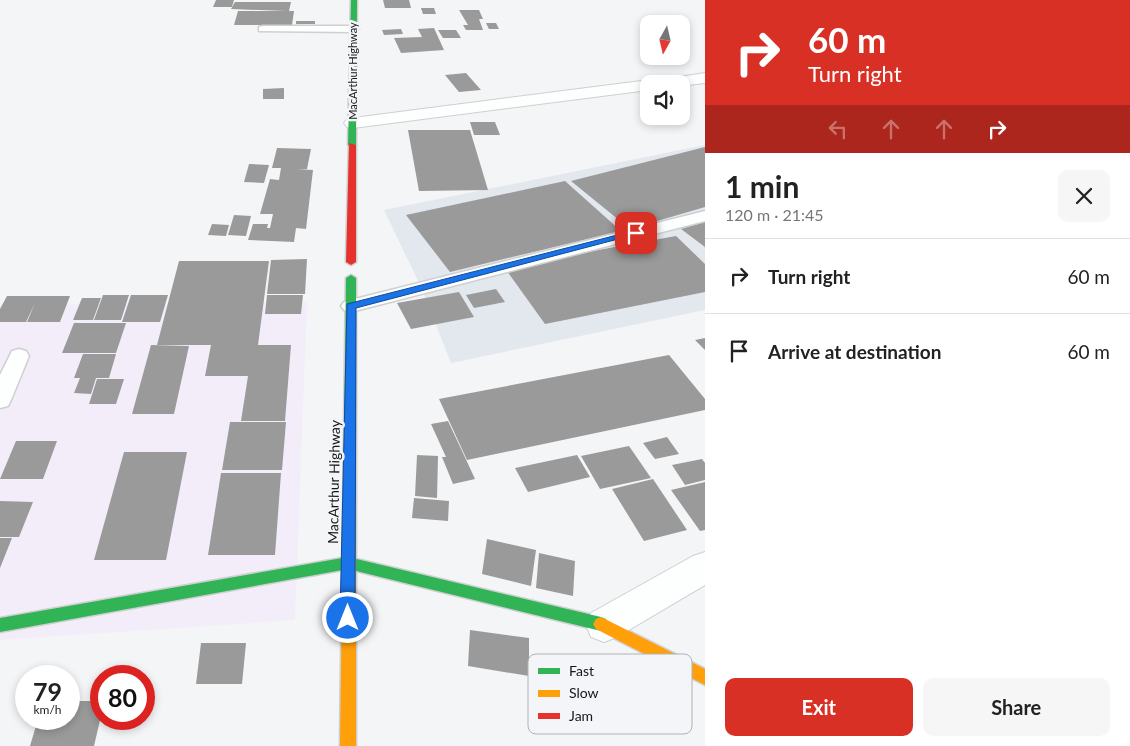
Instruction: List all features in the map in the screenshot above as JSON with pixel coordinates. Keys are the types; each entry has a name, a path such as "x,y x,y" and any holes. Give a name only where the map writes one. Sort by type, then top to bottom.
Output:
{"main road":[{"name":"MacArthur Highway","path":"351,262 354,0"},
{"name":"MacArthur Highway","path":"348,746 351,278"},
{"path":"0,625 348,563 565,614 604,625 660,654"},
{"path":"692,670 705,677"}],"street":[{"path":"690,80 705,78"},
{"path":"353,124 640,86"},
{"path":"604,625 705,567"}],"lane":[{"path":"263,29 353,29"},
{"path":"351,306 705,216"},
{"path":"0,400 19,356"}],"shaded area":[{"path":"705,145 705,310 451,363 421,287 384,210"},
{"path":"307,302 295,620 0,640 0,305"}],"building":[{"path":"216,0 234,0 232,7 213,7"},
{"path":"383,0 409,0 411,8 385,8"},
{"path":"235,2 291,2 289,11 294,11 292,25 234,25 238,11 286,11 231,9"},
{"path":"421,8 434,8 436,14 423,14"},
{"path":"459,10 479,10 483,19 479,19 483,30 466,30 463,25 468,25"},
{"path":"296,21 315,21 315,24 296,24"},
{"path":"486,23 496,23 499,29 489,29"},
{"path":"434,28 444,50 401,53 394,38 422,37 418,29"},
{"path":"401,29 403,34 384,35 382,30"},
{"path":"438,30 456,30 461,38 443,38"},
{"path":"466,73 481,90 459,92 445,75"},
{"path":"284,88 284,99 263,99 263,89"},
{"path":"470,122 495,122 500,135 474,135"},
{"path":"408,130 470,130 488,190 419,191"},
{"path":"705,147 705,207 630,229 571,181"},
{"path":"277,148 311,149 307,169 298,169 313,170 306,229 296,228 294,242 248,240 253,224 268,224 267,228 270,228 273,214 260,214 270,179 279,180 281,168 272,168"},
{"path":"249,164 269,165 264,183 244,182"},
{"path":"565,181 621,231 450,272 406,215"},
{"path":"234,215 251,216 246,236 228,235"},
{"path":"705,222 705,247 681,229"},
{"path":"212,224 229,225 226,236 208,235"},
{"path":"676,236 705,264 705,292 545,324 504,267"},
{"path":"307,259 305,294 267,294 271,260"},
{"path":"179,261 269,261 258,345 291,345 285,421 241,421 248,376 205,376 211,345 157,345"},
{"path":"496,289 505,302 474,308 466,295"},
{"path":"459,292 474,317 411,329 397,303"},
{"path":"103,295 129,295 121,320 94,320"},
{"path":"131,295 168,295 160,322 122,322"},
{"path":"267,295 303,295 301,314 265,314"},
{"path":"7,296 70,296 60,322 27,322 35,303 26,322 0,322 0,309"},
{"path":"82,298 101,298 93,320 73,320"},
{"path":"74,323 126,323 116,353 62,353"},
{"path":"705,338 705,350 695,340"},
{"path":"151,345 189,346 174,414 132,414"},
{"path":"83,354 116,354 109,378 96,378 91,394 74,393 80,378 74,378"},
{"path":"669,355 705,399 705,410 467,460 439,399"},
{"path":"97,379 124,379 116,404 89,404"},
{"path":"448,421 475,479 453,484 442,457 446,457 431,424"},
{"path":"230,422 286,422 282,470 222,470"},
{"path":"667,437 679,454 655,459 643,443"},
{"path":"16,441 57,441 43,479 0,479"},
{"path":"629,446 651,478 600,489 581,456"},
{"path":"124,452 187,452 166,560 94,560"},
{"path":"417,455 438,456 437,498 415,496"},
{"path":"577,455 590,477 528,492 515,468"},
{"path":"702,459 705,463 705,480 685,485 672,465"},
{"path":"221,473 281,473 275,555 208,555"},
{"path":"653,479 687,530 644,541 612,489"},
{"path":"705,482 705,530 700,531 671,490"},
{"path":"414,498 449,501 448,521 412,518"},
{"path":"0,501 33,502 19,537 0,537"},
{"path":"0,538 12,538 0,568"},
{"path":"487,539 536,550 531,586 482,574"},
{"path":"539,553 575,561 573,596 536,588"},
{"path":"470,630 529,638 528,676 468,666"},
{"path":"201,643 246,643 242,684 196,684"},
{"path":"80,701 90,701 90,730 98,730 94,746 30,746 35,730 80,730"}],"traffic: fast":[{"path":"352,145 354,0"},
{"path":"350,432 351,278"},
{"path":"0,625 348,563 601,624"}],"traffic: slow":[{"path":"348,746 350,432"},
{"path":"601,624 660,654"},
{"path":"692,670 705,677"}],"traffic: jam":[{"path":"351,262 352,145"}],"route":[{"path":"348,618 351,306 636,233"}]}
